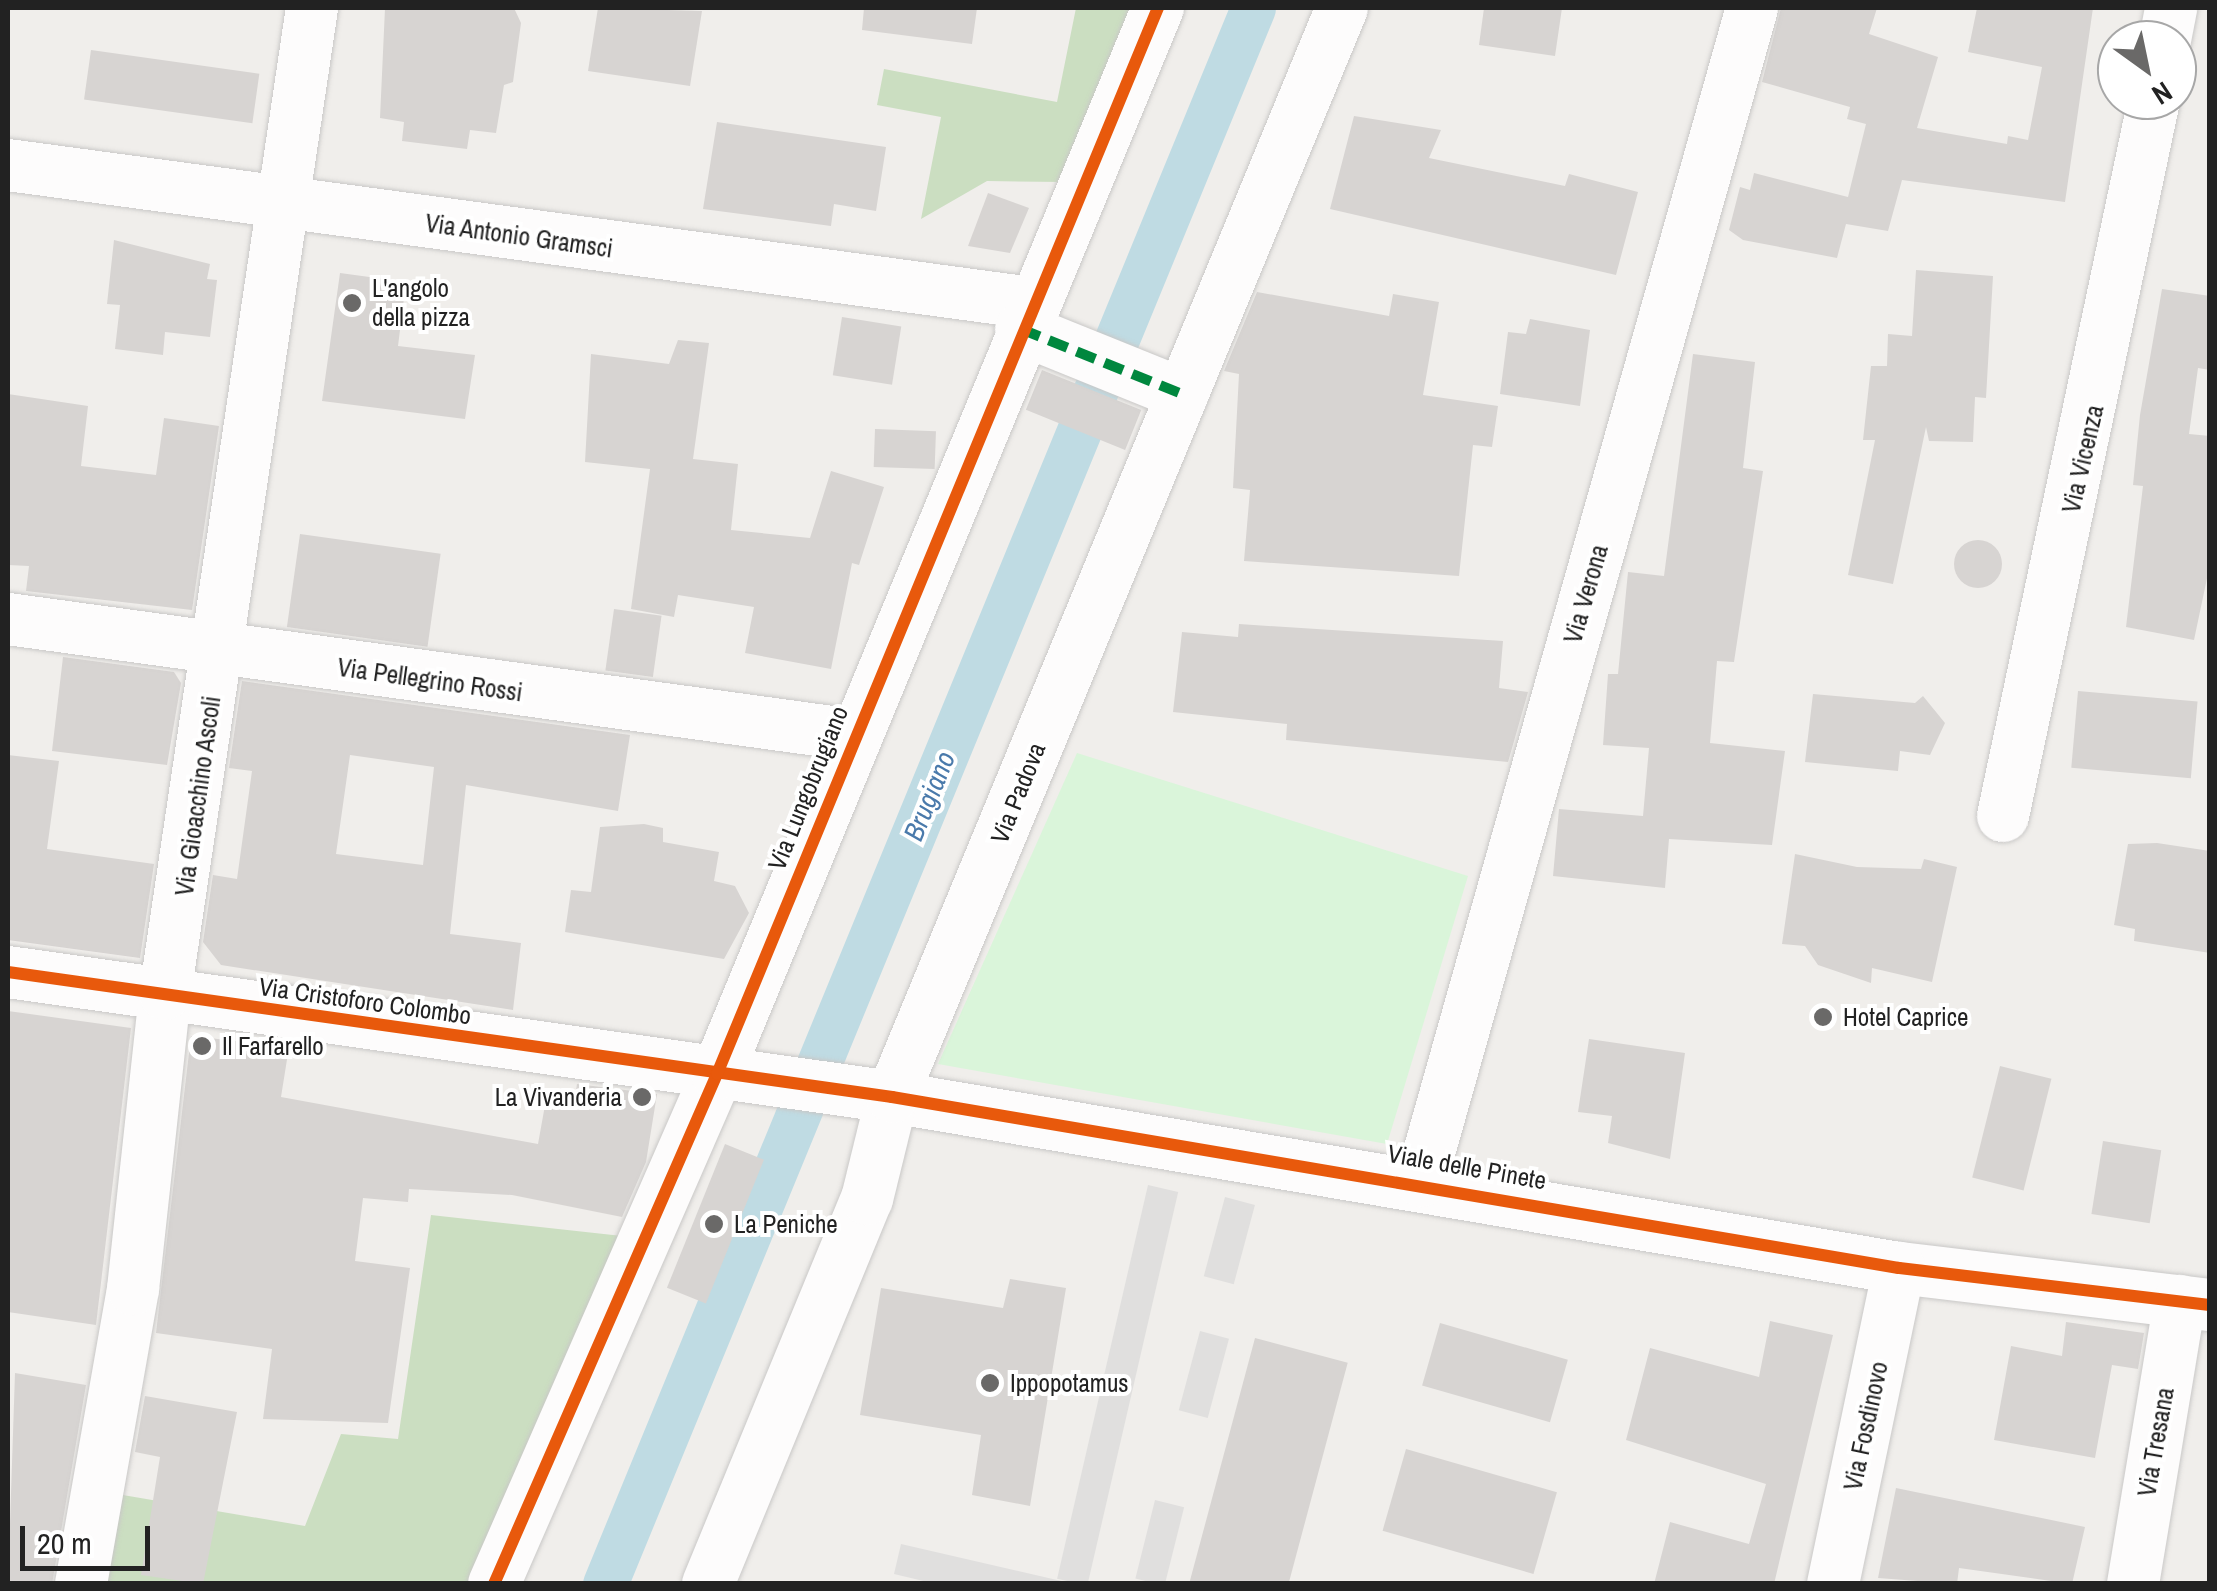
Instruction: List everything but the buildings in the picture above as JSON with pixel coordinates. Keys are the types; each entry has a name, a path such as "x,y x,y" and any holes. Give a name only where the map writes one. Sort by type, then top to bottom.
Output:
{"street":[{"name":"Via Gioacchino Ascoli","path":"80,1584 133,1288 165,994 288,206 312,8"},
{"name":"Via Lungobrugiano","path":"494,1584 727,1076 854,735 1032,323 1158,8"},
{"name":"Via Padova","path":"708,1584 867,1199 887,1097 1171,390 1342,8"},
{"name":"Via Verona","path":"1421,1181 1752,8"},
{"name":"Via Vicenza","path":"2003,816 2150,120"},
{"name":"Via Antonio Gramsci","path":"8,165 1032,323 1171,390"},
{"name":"Via Pellegrino Rossi","path":"8,618 854,735"},
{"name":"Via Cristoforo Colombo","path":"8,972 727,1076"},
{"name":"Viale delle Pinete","path":"727,1076 887,1097 1421,1181 1898,1268 2195,1303"},
{"name":"Via Fosdinovo","path":"1833,1584 1898,1268"},
{"name":"Via Tresana","path":"2132,1584 2195,1303"}],"green space":[{"path":"1076,8 1130,8 1064,182 987,181 921,219 941,117 877,105 884,69 1057,102"},
{"path":"1077,753 1468,876 1387,1144 938,1064"},
{"path":"431,1215 622,1236 481,1583 100,1584 117,1494 305,1526 341,1434 398,1439"}],"shaded area":[{"path":"1148,1185 1178,1192 1088,1584 1057,1579"},
{"path":"1225,1197 1255,1205 1234,1284 1204,1276"},
{"path":"1200,1331 1229,1339 1208,1418 1179,1410"},
{"path":"1155,1500 1184,1507 1165,1584 1135,1579"},
{"path":"901,1544 1070,1583 936,1584 894,1574"}],"waterway":[{"name":"Brugiano","path":"605,1584 1253,8"}],"marked path":[{"path":"1021,329 1182,394"}],"cycle path":[{"path":"494,1584 717,1074 1158,8"},
{"path":"8,972 892,1097 1899,1268 2210,1305"}],"place":[{"name":"L'angolo della pizza","path":"352,303"},
{"name":"Hotel Caprice","path":"1823,1017"},
{"name":"Il Farfarello","path":"202,1046"},
{"name":"La Vivanderia","path":"642,1097"},
{"name":"La Peniche","path":"714,1224"},
{"name":"Ippopotamus","path":"990,1383"}]}
